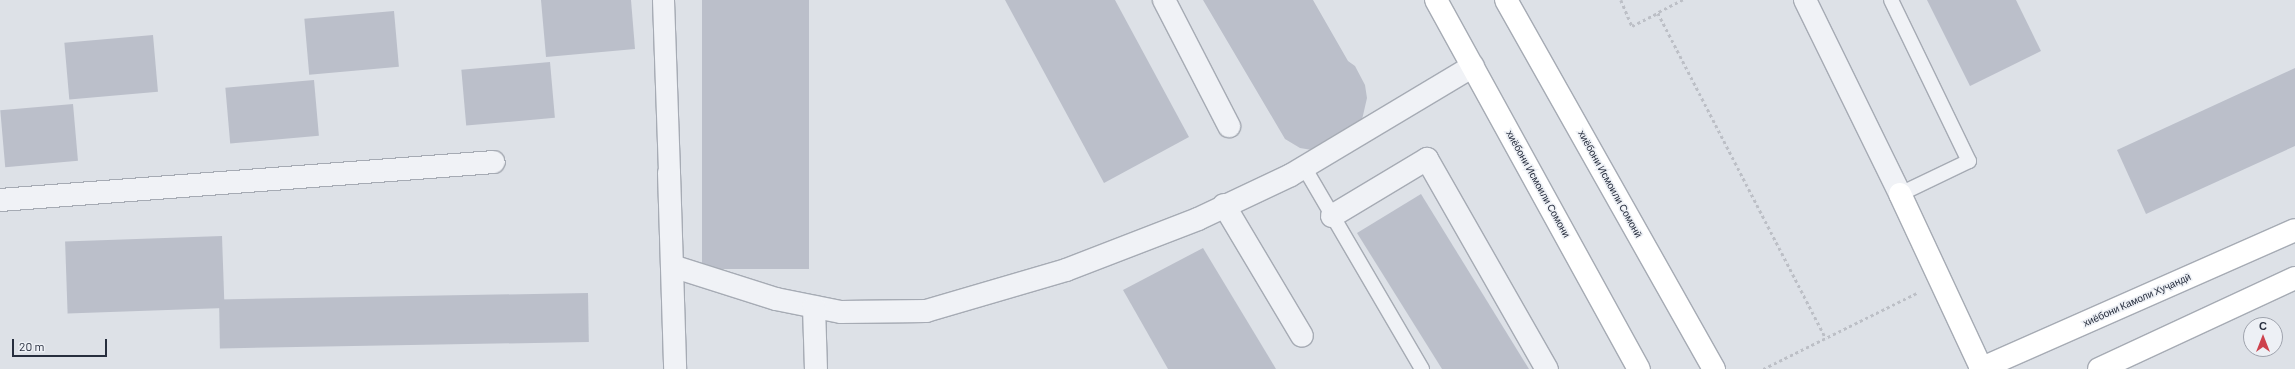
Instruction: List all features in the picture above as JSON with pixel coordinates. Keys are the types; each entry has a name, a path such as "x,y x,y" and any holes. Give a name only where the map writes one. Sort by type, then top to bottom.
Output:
{"main road":[{"name":"хиёбони Исмоили Сомони","path":"1436,0 1639,369"},
{"name":"хиёбони Исмоили Сомонӣ","path":"1506,0 1714,369"},
{"path":"1900,194 1980,369"},
{"name":"хиёбони Камоли Хуҷандӣ","path":"1980,369 2295,230"},
{"path":"2106,368 2295,278"}],"street":[{"path":"663,0 675,369"},
{"path":"1164,0 1229,126"},
{"path":"1805,0 1900,194"},
{"path":"672,266 776,299 841,312 926,311 1066,270 1198,219 1291,176 1473,66"},
{"path":"1332,216 1427,159 1547,369"},
{"path":"0,200 494,162"},
{"path":"1224,206 1302,336"},
{"path":"814,307 816,369"}],"lane":[{"path":"1891,0 1969,161 1900,194"},
{"path":"1304,167 1422,369"}],"path":[{"path":"1620,0 1632,26 1683,0"},
{"path":"1658,13 1826,338"},
{"path":"1763,369 1941,281"}],"building":[{"path":"541,0 631,0 635,49 546,57"},
{"path":"702,0 809,0 809,269 702,269"},
{"path":"1005,0 1115,0 1189,137 1104,183"},
{"path":"1203,0 1313,0 1348,61 1355,66 1365,85 1367,98 1361,124 1312,150 1300,148 1285,139"},
{"path":"1927,0 2016,0 2041,51 1970,86"},
{"path":"394,11 399,67 309,75 304,19"},
{"path":"153,35 158,92 69,100 64,43"},
{"path":"550,62 555,118 466,126 461,70"},
{"path":"2295,68 2295,146 2146,214 2117,150"},
{"path":"314,80 319,136 230,144 225,88"},
{"path":"73,104 78,161 5,167 0,110"},
{"path":"1421,194 1529,369 1442,369 1357,233"},
{"path":"222,236 225,308 68,313 65,241"},
{"path":"1203,248 1276,369 1168,369 1123,290"},
{"path":"588,293 589,342 220,348 219,299"}]}
